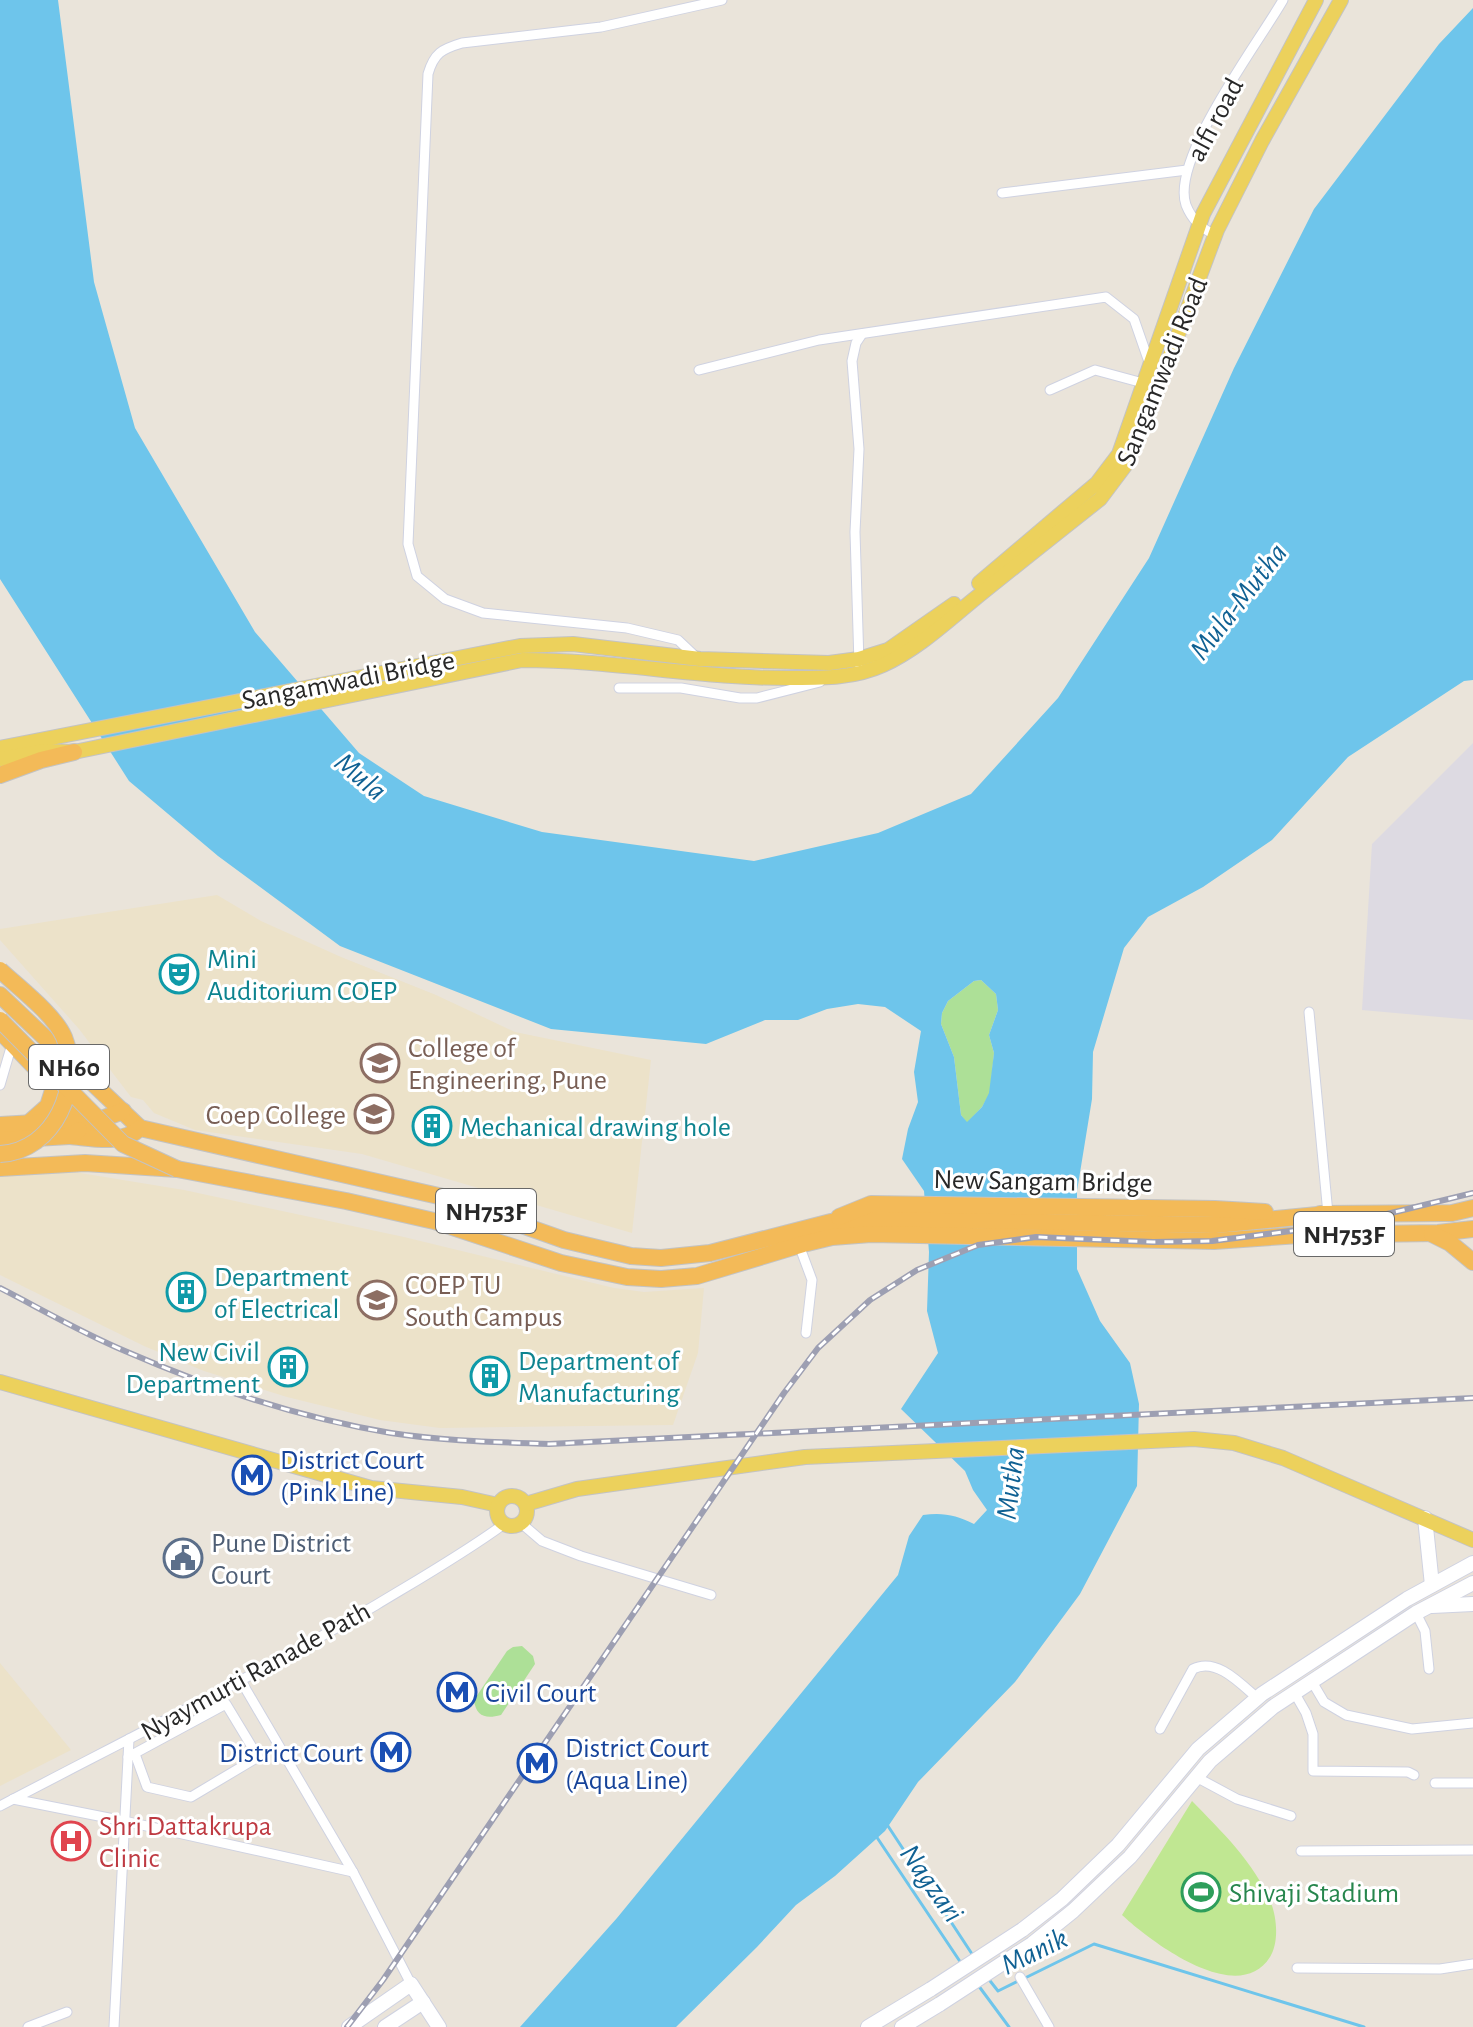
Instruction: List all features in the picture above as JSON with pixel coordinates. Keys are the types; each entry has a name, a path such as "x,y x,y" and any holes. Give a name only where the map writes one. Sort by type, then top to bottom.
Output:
{"highway":[{"path":"0,775 74,752"},
{"path":"0,972 52,1028 55,1048"},
{"name":"NH60","path":"0,972 56,1025 64,1037 69,1064 68,1086 56,1122 24,1149 0,1154"},
{"path":"0,995 140,1128 126,1137 103,1138 81,1129 0,1140"},
{"path":"0,1020 123,1144 177,1169"},
{"name":"NH60","path":"0,1031 54,1087 81,1129"},
{"name":"NH60","path":"28,1123 45,1111 54,1087"},
{"name":"NH60","path":"81,1129 123,1111"},
{"name":"NH60","path":"0,1125 68,1121 81,1129"},
{"name":"NH753F","path":"140,1128 443,1197 564,1240 631,1256 661,1258 710,1253 831,1222 872,1219"},
{"path":"81,1129 103,1138"},
{"path":"0,1168 85,1163 177,1169"},
{"name":"NH753F","path":"177,1169 434,1221 561,1263 627,1277 661,1279 697,1276 832,1237 872,1219"},
{"name":"NH753F","path":"1215,1225 1328,1214 1452,1213 1472,1208"},
{"name":"NH753F","path":"1250,1230 1328,1214"},
{"name":"New Sangam Bridge","path":"872,1219 1215,1225"},
{"name":"New Sangam Bridge","path":"872,1219 1215,1225"},
{"name":"NH753F","path":"1215,1225 1300,1235 1430,1233 1473,1229"},
{"path":"1430,1233 1450,1243 1473,1262"}],"main road":[{"name":"Sangamwadi Road","path":"860,666 947,609 1057,520 1097,483 1119,454 1199,227 1316,0"},
{"name":"Sangamwadi Road","path":"697,674 761,678 883,665 928,637 1100,499 1115,482 1145,423 1215,235 1262,141 1341,0"},
{"name":"Sangamwadi Bridge","path":"0,748 520,646 573,644 832,670"},
{"name":"Sangamwadi Bridge","path":"0,759 46,751 74,752 522,660 569,660 697,674"},
{"path":"1472,1208 1473,1223"},
{"path":"0,1382 371,1488 462,1497 498,1505"},
{"path":"526,1504 577,1489 805,1457 1194,1439 1234,1443 1283,1458 1473,1540"},
{"path":"512,1496 520,1498 526,1504 526,1517 513,1526 504,1524 497,1514 498,1505 512,1496"},
{"path":"1425,1518 1432,1585"},
{"path":"1453,1531 1473,1533"},
{"path":"868,2027 1022,1930 1118,1845 1198,1749 1257,1698 1348,1636 1473,1563"},
{"path":"903,2027 1032,1944 1100,1886 1130,1857 1196,1777 1235,1739 1294,1692 1422,1610 1473,1583"},
{"path":"1422,1610 1473,1604"},
{"path":"1087,1874 1100,1886"},
{"path":"349,2027 411,1984 436,2023"},
{"path":"913,2000 921,2015"},
{"path":"383,2001 394,2025 423,2002"}],"street":[{"path":"700,659 678,640 627,628 483,613 445,599 417,576 408,544 428,74 433,57 443,48 462,43 601,27 722,0"},
{"name":"alfi road","path":"1199,227 1185,202 1187,170 1210,115 1283,0"},
{"path":"1002,193 1187,170"},
{"path":"1199,227 1215,235"},
{"path":"699,370 819,340 1106,297 1134,319 1150,365"},
{"path":"860,666 855,532 858,440 852,361 856,343 862,334"},
{"path":"1050,390 1095,370 1143,383"},
{"path":"619,688 681,688 757,698 832,670"},
{"path":"1309,1012 1328,1214"},
{"path":"0,1085 12,1044"},
{"path":"799,1245 812,1280 806,1333"},
{"path":"521,1523 542,1541 581,1556 711,1595"},
{"name":"Nyaymurti Ranade Path","path":"0,1806 241,1681 404,1588 471,1548 504,1524"},
{"path":"1422,1610 1429,1669"},
{"path":"1160,1729 1193,1669 1201,1665 1210,1664 1257,1698"},
{"path":"1311,1680 1324,1702 1346,1715 1412,1729 1473,1723"},
{"path":"241,1681 353,1872 411,1984"},
{"path":"1294,1692 1313,1734 1313,1771 1408,1772 1414,1775"},
{"path":"129,1739 132,1755 147,1787 191,1797 258,1757 226,1704 132,1755"},
{"path":"114,2027 124,1821 132,1755"},
{"path":"1196,1777 1237,1799 1291,1816"},
{"path":"1435,1783 1473,1783"},
{"path":"13,1799 353,1872"},
{"path":"1301,1851 1473,1850"},
{"path":"1297,1968 1440,1969 1473,1964"},
{"path":"1022,1981 1049,2027"},
{"path":"28,2027 67,2012"}],"shaded area":[{"path":"1473,743 1473,1020 1362,1010 1372,844"},
{"name":"College of Engineering, Pune","path":"217,895 261,921 515,1032 651,1060 632,1233 362,1154 195,1130 154,1113 143,1100 131,1097 79,1029 0,940 0,929"},
{"name":"COEP TU South Campus","path":"56,1169 184,1190 404,1237 614,1288 644,1292 704,1288 698,1353 673,1425 440,1428 380,1420 287,1397 204,1371 144,1346 0,1275 0,1173"},
{"path":"0,1663 71,1750 0,1786"}],"green space":[{"path":"981,980 996,994 998,1010 989,1035 994,1053 990,1093 967,1123 961,1115 954,1057 941,1024 942,1013 948,1001 974,981"},
{"path":"522,1646 533,1656 535,1664 501,1715 491,1717 479,1713 474,1700 507,1651"},
{"name":"Shivaji Stadium","path":"1192,1801 1246,1861 1271,1903 1276,1923 1275,1945 1270,1957 1256,1971 1237,1976 1194,1965 1152,1940 1122,1915"}],"water":[{"path":"0,0 58,0 94,282 135,428 255,632 359,753 424,796 542,832 754,861 878,833 971,794 1058,698 1149,558 1234,368 1314,209 1439,44 1473,8 1473,680 1464,681 1348,757 1272,840 1203,887 1148,917 1124,948 1093,1052 1092,1099 1077,1191 1077,1269 1100,1321 1130,1363 1139,1404 1137,1486 1080,1594 1015,1682 918,1782 885,1831 835,1876 796,1905 676,2027 520,2027 617,1918 898,1575 909,1536 923,1515 949,1515 974,1524 987,1510 965,1471 901,1409 938,1353 927,1311 929,1252 924,1191 902,1159 918,1102 914,1072 921,1031 885,1007 858,1004 827,1009 798,1020 765,1020 706,1044 551,1029 340,946 218,856 129,781 0,579","holes":["981,980 996,994 998,1010 989,1035 994,1053 989,1093 982,1107 967,1122 961,1115 954,1057 941,1024 942,1013 948,1001 974,981"]}],"waterway":[{"name":"Manik","path":"886,1823 974,1957"},
{"name":"Nagzari","path":"876,1836 961,1963"},
{"name":"Manik","path":"1025,1978 1094,1944 1364,2027"},
{"name":"Manik","path":"987,1977 998,1991 1018,1981"},
{"name":"Nagzari","path":"978,1985 1009,2027"}],"railway":[{"path":"347,2027 383,1980 784,1393 818,1348 870,1300 917,1270 978,1245 1036,1237 1212,1241 1346,1224 1473,1193"},
{"path":"0,1288 109,1344 223,1389 357,1427 450,1439 549,1444 1473,1398"}],"place":[{"name":"Mini Auditorium COEP","path":"179,974"},
{"name":"College of Engineering, Pune","path":"380,1063"},
{"name":"Coep College","path":"374,1114"},
{"name":"Mechanical drawing hole","path":"432,1126"},
{"name":"Department of Electrical","path":"186,1292"},
{"name":"COEP TU South Campus","path":"377,1300"},
{"name":"New Civil Department","path":"288,1367"},
{"name":"Department of Manufacturing","path":"490,1376"},
{"name":"District Court (Pink Line)","path":"252,1475"},
{"name":"Pune District Court","path":"183,1558"},
{"name":"Civil Court","path":"457,1692"},
{"name":"District Court","path":"391,1752"},
{"name":"District Court (Aqua Line)","path":"537,1763"},
{"name":"Shri Dattakrupa Clinic","path":"71,1841"},
{"name":"Shivaji Stadium","path":"1201,1892"}],"water label":[{"name":"Mula-Mutha","path":"1238,601"},
{"name":"Mula","path":"361,776"},
{"name":"Mutha","path":"1010,1483"}]}
